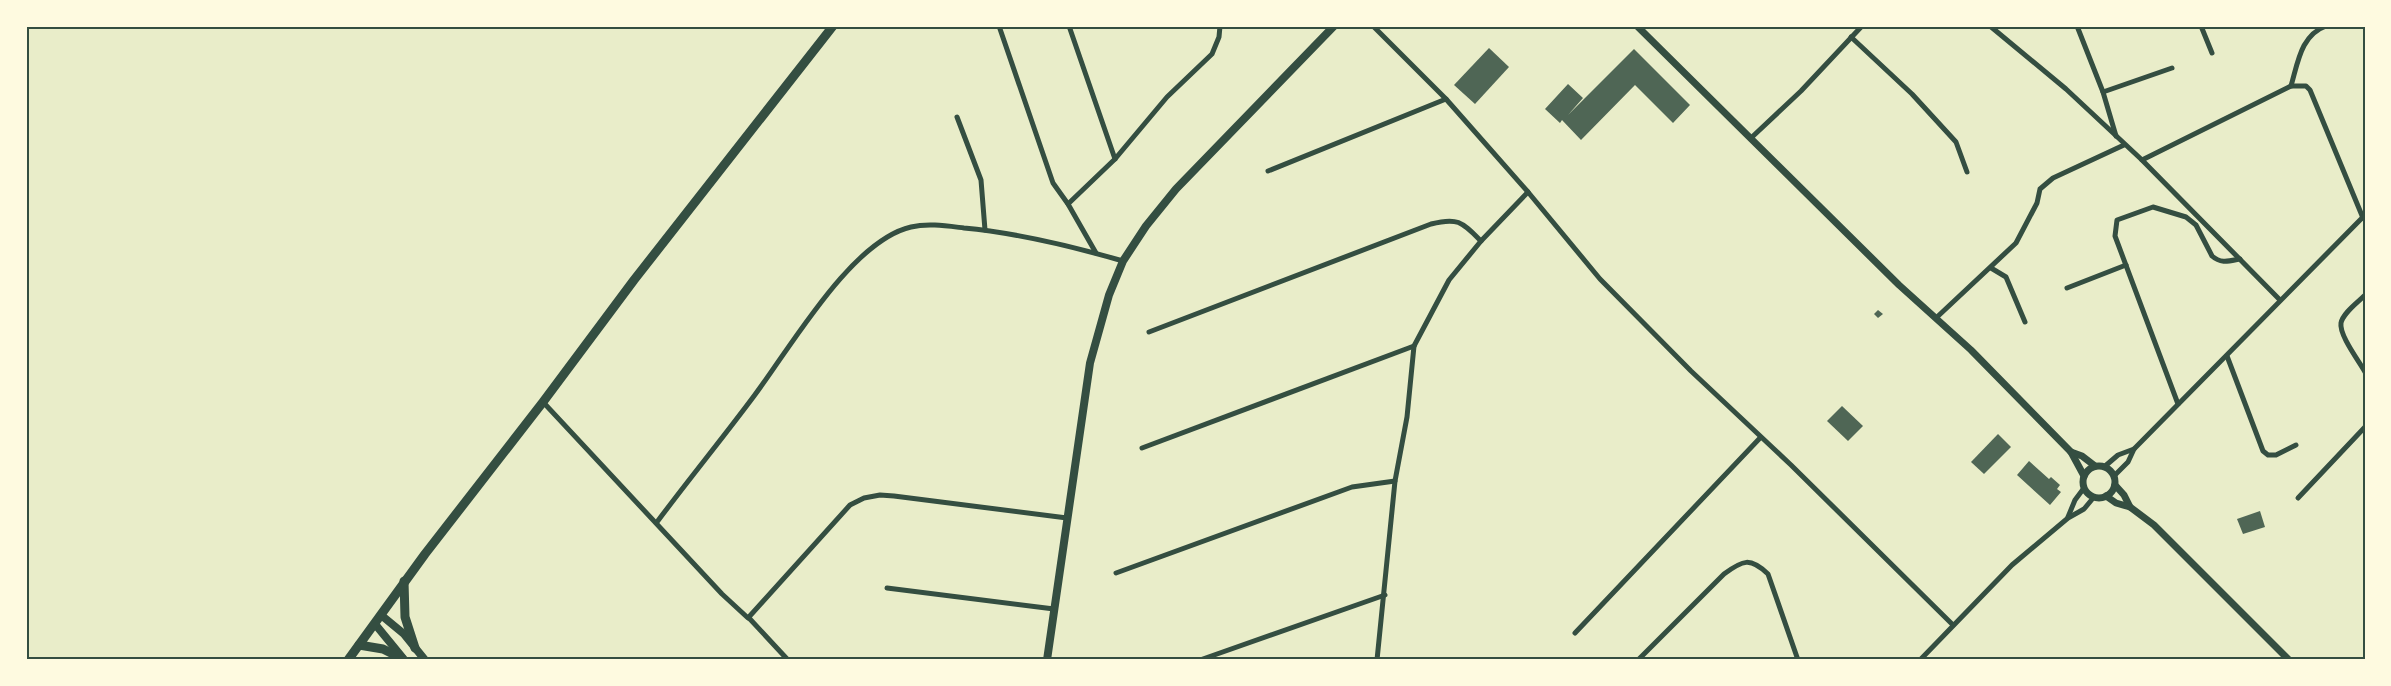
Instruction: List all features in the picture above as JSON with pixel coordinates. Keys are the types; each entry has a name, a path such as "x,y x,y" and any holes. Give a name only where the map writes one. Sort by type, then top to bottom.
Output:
{"main road":[{"path":"348,660 404,581 544,402 634,280 832,26"},
{"path":"1047,660 1090,363 1106,304 1123,261 1146,226 1176,189 1334,26"},
{"path":"404,581 405,617 416,648"},
{"path":"381,615 399,630 425,660"},
{"path":"375,624 403,659"},
{"path":"359,645 384,648 403,659"}],"street":[{"path":"999,26 1053,183 1068,204 1076,222 1096,253"},
{"path":"1069,26 1115,159"},
{"path":"1068,204 1115,159 1167,97 1212,54 1220,37 1220,26"},
{"path":"1373,26 1446,99 1528,192 1600,280 1953,625"},
{"path":"1637,26 1892,279 1936,318 2071,452 2084,476 2084,488 2075,500 2068,518"},
{"path":"1751,138 1800,91 1862,26"},
{"path":"1990,26 2066,89 2142,160 2280,300"},
{"path":"2077,26 2103,92 2116,137"},
{"path":"2202,26 2212,53"},
{"path":"2291,86 2305,41 2315,30 2326,26"},
{"path":"1851,37 1912,94 1956,142 1967,172"},
{"path":"2103,92 2172,68"},
{"path":"2114,476 2128,462 2134,449 2364,217 2310,90 2306,86 2291,86 2142,160"},
{"path":"1268,170 1446,99"},
{"path":"957,117 980,180 985,230"},
{"path":"1936,318 2016,243 2037,203 2040,189 2053,178 2124,145"},
{"path":"1378,660 1395,481 1407,417 1414,346 1449,280 1481,241 1528,192"},
{"path":"2178,404 2115,236 2117,220 2154,207 2166,209 2192,220 2212,256 2217,261 2240,259"},
{"path":"1149,332 1431,224 1447,220 1461,222 1481,241"},
{"path":"657,522 698,466 753,397 840,278 875,245 893,233 912,227 933,225 985,230 1096,253 1123,261"},
{"path":"2067,288 2126,265"},
{"path":"1991,268 2006,277 2025,322"},
{"path":"2364,296 2344,316 2341,324 2343,334 2365,372"},
{"path":"1142,448 1414,346"},
{"path":"2227,356 2263,451 2268,455 2276,455 2296,445"},
{"path":"544,402 726,598 749,618 788,660"},
{"path":"2298,498 2365,427"},
{"path":"1575,633 1760,438"},
{"path":"2084,476 2096,466 2104,466 2118,455 2134,449"},
{"path":"2071,452 2082,456 2096,466"},
{"path":"2104,466 2114,476 2115,486 2124,495 2130,506 2154,525 2289,660"},
{"path":"1116,573 1352,487 1395,481"},
{"path":"2106,496 2115,486"},
{"path":"2084,488 2094,497"},
{"path":"749,618 850,505 864,498 880,495 894,496 1068,518"},
{"path":"1920,660 2012,566 2068,518 2084,508 2094,497 2106,496 2116,503 2130,506"},
{"path":"1640,659 1724,574 1739,563 1749,562 1758,564 1768,574 1798,660"},
{"path":"887,588 1054,609"},
{"path":"1200,660 1385,595"}],"building":[{"path":"1489,48 1509,67 1475,104 1454,85"},
{"path":"1634,49 1690,105 1673,123 1635,85 1581,140 1562,120 1560,123 1545,109 1568,84 1583,98 1568,115"},
{"path":"1878,310 1883,314 1878,318 1874,314"},
{"path":"1842,406 1863,426 1848,441 1827,421"},
{"path":"1998,434 2011,447 1984,474 1971,462"},
{"path":"2029,461 2049,479 2051,477 2060,485 2057,489 2061,492 2050,505 2017,475"},
{"path":"2260,511 2265,527 2243,534 2237,519"}]}
